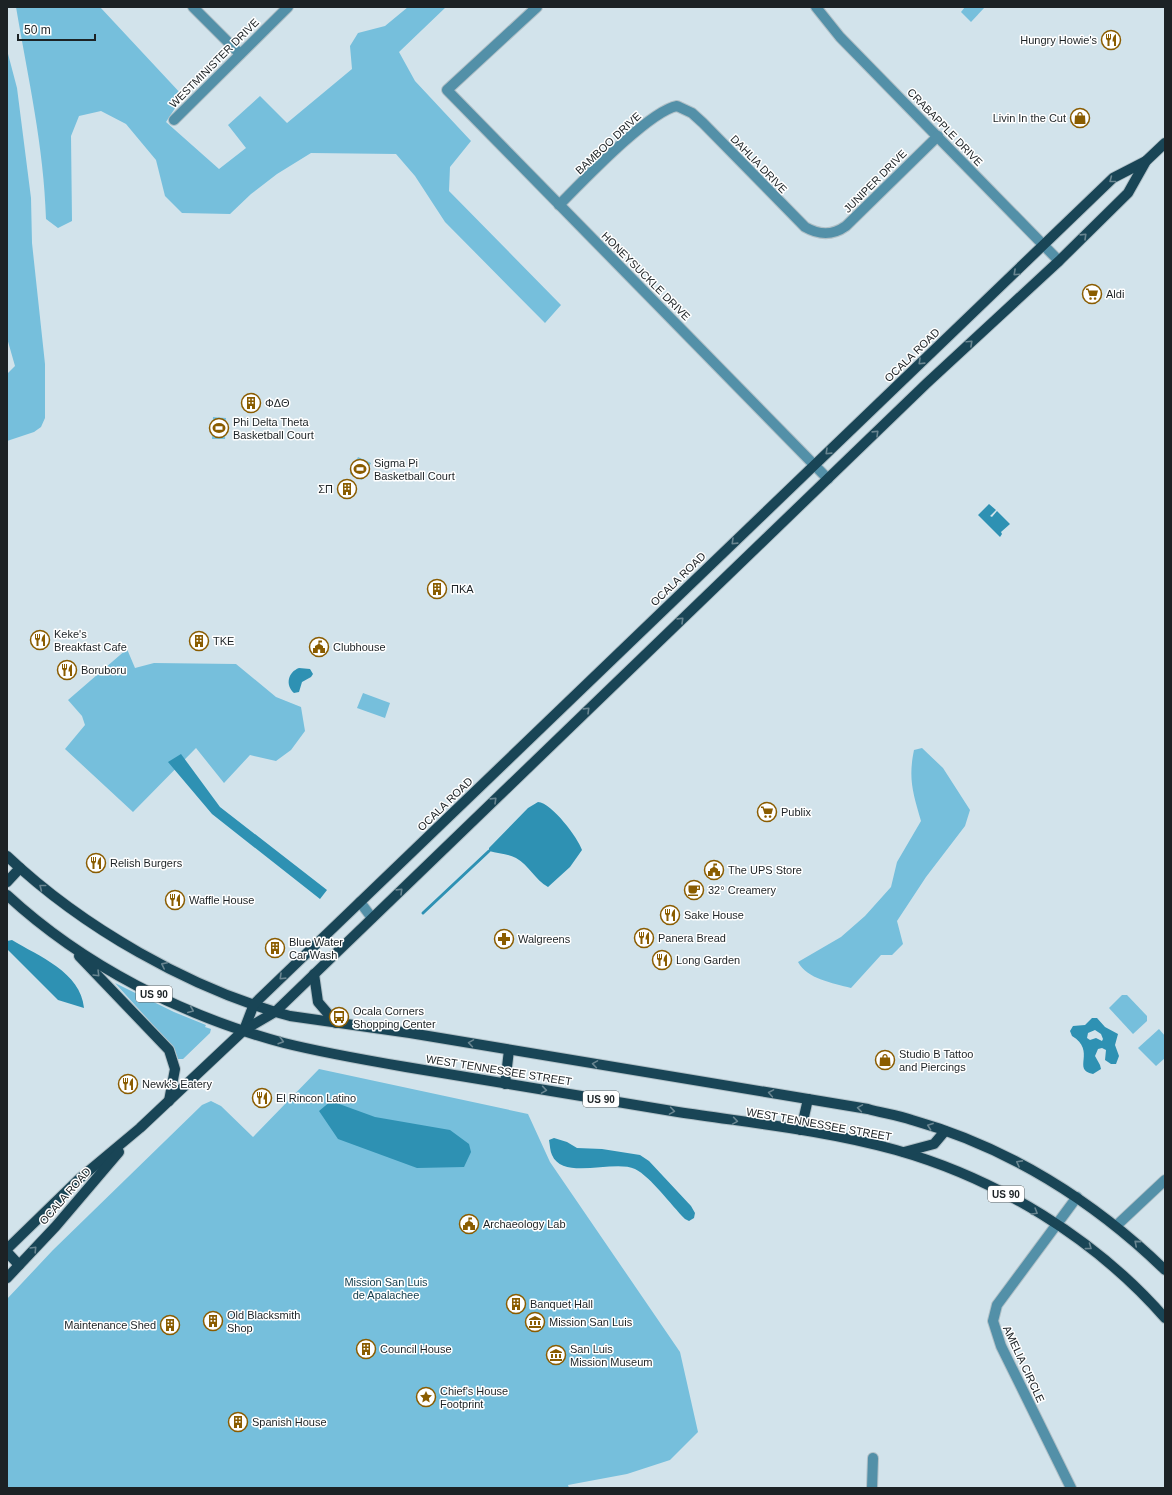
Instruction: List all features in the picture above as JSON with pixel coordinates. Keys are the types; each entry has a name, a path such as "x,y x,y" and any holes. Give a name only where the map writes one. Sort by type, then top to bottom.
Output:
{"main road":[{"name":"OCALA ROAD","path":"244,1030 254,1004 1113,178 1146,161 1165,143"},
{"name":"OCALA ROAD","path":"7,1249 79,1179 140,1128 244,1030 275,1012 927,383 1059,261 1128,193 1146,161"},
{"name":"WEST TENNESSEE STREET","path":"7,856 64,904 142,953 206,985 275,1012 868,1109 912,1120 963,1137 1013,1160 1054,1182 1077,1197 1116,1226 1165,1270"},
{"path":"7,882 20,868"},
{"name":"WEST TENNESSEE STREET","path":"7,895 32,918 70,946 154,994 214,1020 244,1030 340,1056 505,1084 801,1130 902,1152 962,1174 1004,1193 1057,1225 1099,1255 1148,1298 1165,1318"},
{"path":"70,946 169,1050 175,1069 169,1101"},
{"path":"314,974 318,1002 336,1023"},
{"path":"505,1084 509,1050"},
{"path":"801,1130 808,1099"},
{"name":"OCALA ROAD","path":"7,1278 56,1226 140,1128"},
{"path":"902,1152 934,1144 945,1132"},
{"path":"79,1179 87,1188"},
{"path":"7,1252 19,1265"}],"street":[{"path":"193,7 240,54"},
{"name":"WESTMINISTER DRIVE","path":"174,120 288,7"},
{"name":"HONEYSUCKLE DRIVE","path":"537,7 447,90 828,479"},
{"name":"CRABAPPLE DRIVE","path":"816,7 840,37 1059,261"},
{"name":"BAMBOO DRIVE","path":"559,205 641,127 661,112 677,106"},
{"name":"DAHLIA DRIVE","path":"677,106 692,113 703,123 804,227 814,232 826,234"},
{"name":"JUNIPER DRIVE","path":"826,234 838,232 846,226 938,136"},
{"path":"360,902 372,918"},
{"path":"1116,1226 1165,1180"},
{"name":"AMELIA CIRCLE","path":"1071,1488 1001,1346 993,1321 997,1305 1009,1287 1077,1197"},
{"path":"872,1488 873,1458"}],"green space":[{"path":"16,7 100,7 183,96 166,122 219,169 246,148 228,125 260,96 287,123 352,69 350,46 358,33 385,26 408,7 446,7 399,52 415,81 471,141 450,167 449,191 561,305 545,323 445,222 415,176 396,154 311,153 277,174 251,194 230,214 182,213 165,196 156,160 126,124 101,111 79,116 71,136 72,221 58,228 46,219 45,192 39,139"},
{"path":"965,7 985,7 971,22 961,12"},
{"path":"7,50 17,88 31,198 32,243 45,364 45,418 41,427 34,432 7,441 7,374 15,366 7,338"},
{"name":"Phi Delta Theta Basketball Court","path":"213,417 226,418 225,439 212,439"},
{"name":"Sigma Pi Basketball Court","path":"358,457 371,463 362,480 350,474"},
{"path":"127,649 135,668 154,663 236,664 276,697 301,707 305,731 291,750 276,761 250,755 224,783 196,748 133,812 65,749 85,725 82,716 68,700"},
{"path":"363,693 390,703 385,718 357,708"},
{"path":"922,748 943,768 970,810 965,826 926,877 897,921 903,944 892,955 881,955 851,988 821,980 808,973 798,962 841,937 865,916 891,887 897,862 921,821 912,786 911,769 914,750"},
{"path":"115,983 174,1012 206,1025 205,1027 211,1029 210,1033 183,1059 178,1059 174,1048"},
{"path":"1122,995 1127,995 1147,1016 1147,1021 1133,1034 1109,1008"},
{"path":"1159,1029 1165,1036 1165,1058 1156,1066 1138,1048"},
{"name":"Mission San Luis de Apalachee","path":"319,1069 528,1114 550,1162 680,1352 698,1432 670,1460 627,1474 568,1485 569,1488 7,1488 7,1299 53,1250 202,1105 211,1101 221,1106 253,1137"}],"shaded area":[{"path":"989,504 996,510 990,516 992,517 997,511 1010,524 1001,532 1002,534 1000,537 978,515"},
{"path":"299,668 310,669 313,674 311,677 302,682 299,692 294,693 289,686 289,679 292,672"},
{"path":"181,754 220,807 327,890 320,899 212,814 168,762"},
{"path":"538,802 544,804 557,814 570,830 582,850 570,867 548,887 543,884 521,861 509,855 489,851 489,848 528,808"},
{"path":"12,940 57,966 67,975 75,984 81,995 84,1008 58,1000 7,949 7,941"},
{"path":"1092,1018 1097,1018 1105,1027 1118,1034 1115,1045 1119,1056 1116,1064 1111,1064 1105,1060 1106,1050 1102,1048 1098,1049 1095,1056 1101,1069 1093,1074 1087,1072 1083,1064 1083,1048 1072,1036 1070,1031 1073,1026 1085,1025","holes":["1095,1030 1101,1034 1103,1039 1102,1041 1096,1038 1090,1040 1087,1038 1088,1033"]},
{"path":"331,1101 375,1117 450,1130 469,1144 471,1152 464,1167 417,1168 338,1139 319,1111"},
{"path":"554,1138 567,1142 577,1148 602,1149 640,1155 649,1161 691,1206 695,1213 694,1218 689,1221 685,1219 648,1178 635,1169 615,1166 578,1168 567,1167 558,1163 552,1155 550,1148 549,1140"}],"waterway":[{"path":"423,913 489,851"}],"place":[{"name":"Hungry Howie's","path":"1111,40"},
{"name":"Livin In the Cut","path":"1080,118"},
{"name":"Aldi","path":"1092,294"},
{"name":"ΦΔΘ","path":"251,403"},
{"name":"Phi Delta Theta Basketball Court","path":"219,428"},
{"name":"Sigma Pi Basketball Court","path":"360,469"},
{"name":"ΣΠ","path":"347,489"},
{"name":"ΠΚΑ","path":"437,589"},
{"name":"Keke's Breakfast Cafe","path":"40,640"},
{"name":"TKE","path":"199,641"},
{"name":"Clubhouse","path":"319,647"},
{"name":"Boruboru","path":"67,670"},
{"name":"Publix","path":"767,812"},
{"name":"Relish Burgers","path":"96,863"},
{"name":"The UPS Store","path":"714,870"},
{"name":"32° Creamery","path":"694,890"},
{"name":"Waffle House","path":"175,900"},
{"name":"Sake House","path":"670,915"},
{"name":"Panera Bread","path":"644,938"},
{"name":"Walgreens","path":"504,939"},
{"name":"Blue Water Car Wash","path":"275,948"},
{"name":"Long Garden","path":"662,960"},
{"name":"Ocala Corners Shopping Center","path":"339,1017"},
{"name":"Studio B Tattoo and Piercings","path":"885,1060"},
{"name":"Newk's Eatery","path":"128,1084"},
{"name":"El Rincon Latino","path":"262,1098"},
{"name":"Archaeology Lab","path":"469,1224"},
{"name":"Banquet Hall","path":"516,1304"},
{"name":"Old Blacksmith Shop","path":"213,1321"},
{"name":"Mission San Luis","path":"535,1322"},
{"name":"Maintenance Shed","path":"170,1325"},
{"name":"Council House","path":"366,1349"},
{"name":"San Luis Mission Museum","path":"556,1355"},
{"name":"Chief's House Footprint","path":"426,1397"},
{"name":"Spanish House","path":"238,1422"}]}
